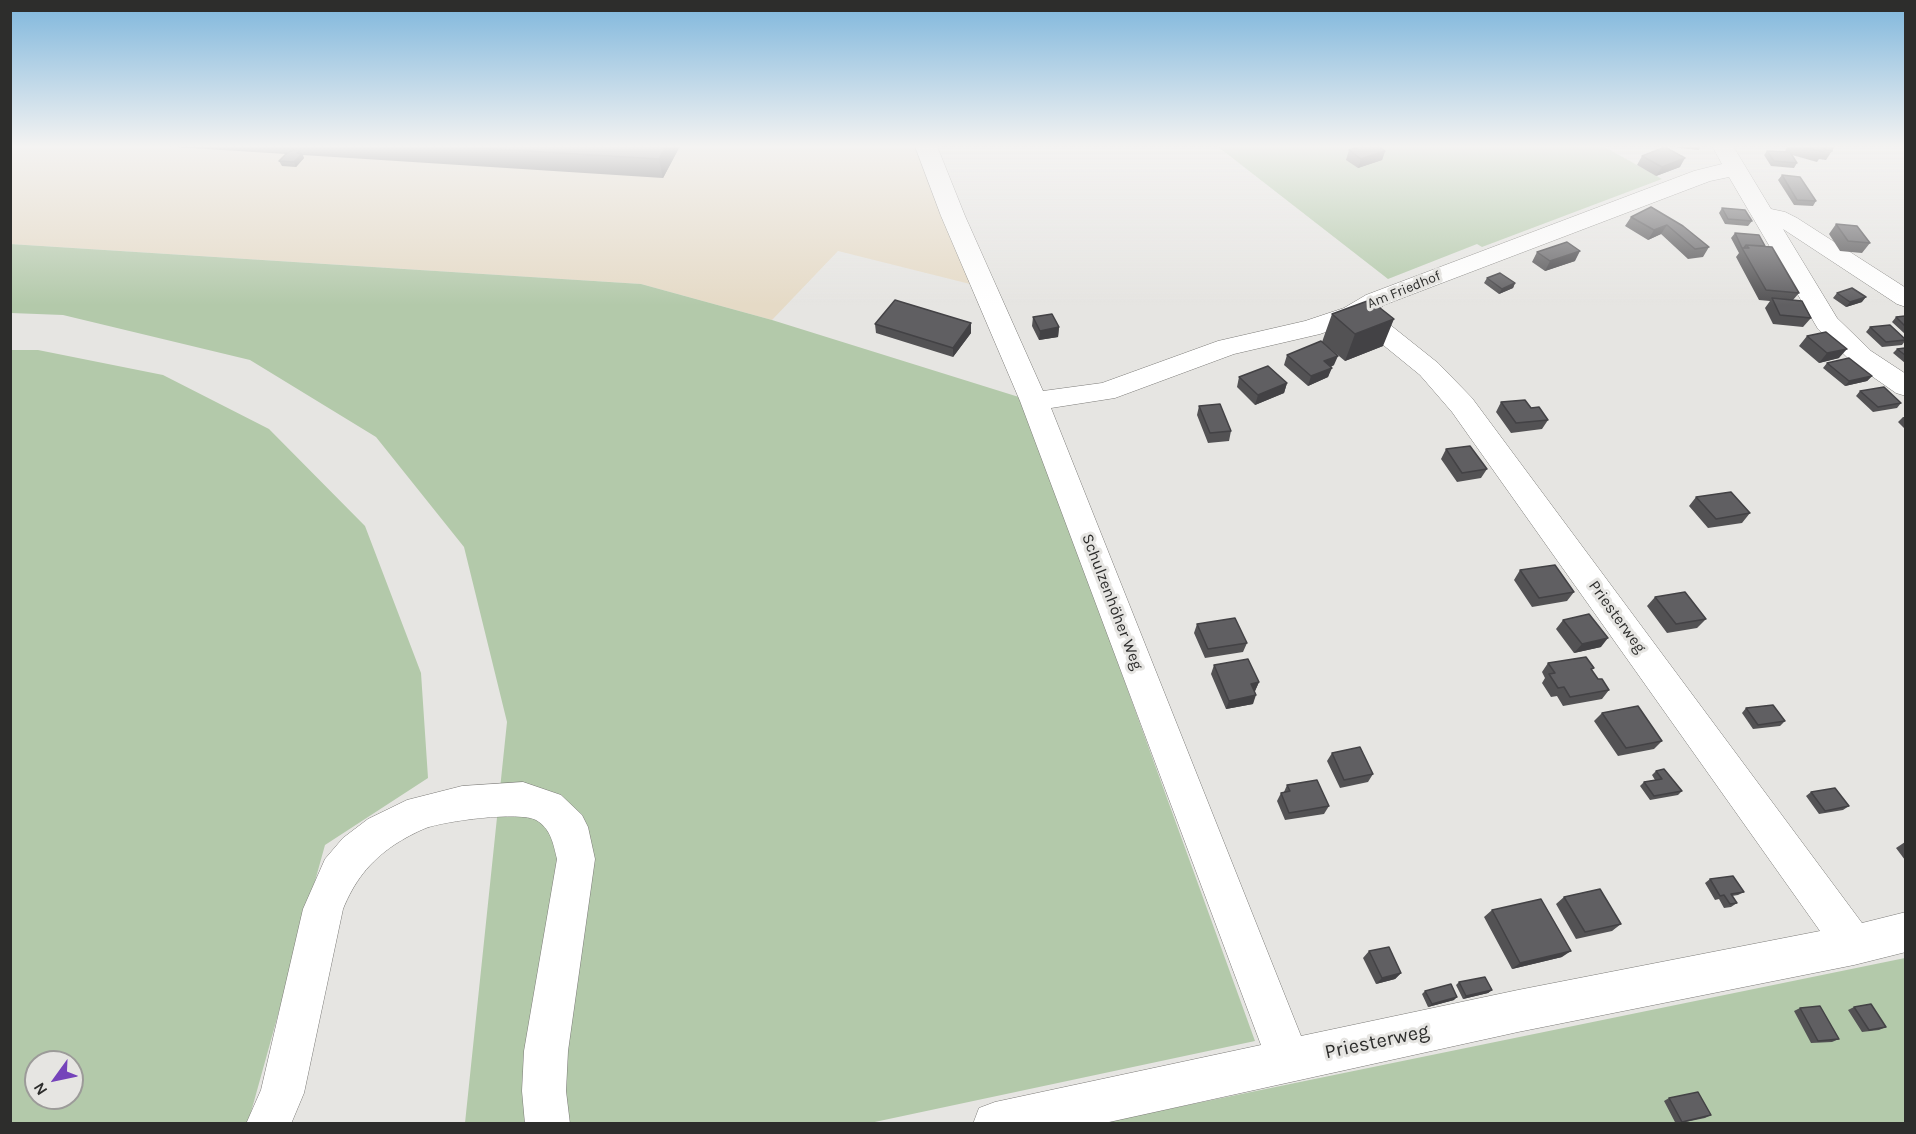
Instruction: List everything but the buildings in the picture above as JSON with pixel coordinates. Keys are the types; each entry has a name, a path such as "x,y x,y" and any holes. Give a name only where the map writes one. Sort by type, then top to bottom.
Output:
{"street":[{"name":"Schulzenhöher Weg","path":"946,199 1034,401 1289,1061"},
{"name":"Am Friedhof","path":"1034,401 1105,392 1227,347 1311,328 1357,311 1375,300 1642,199"},
{"path":"1753,199 1827,323 1862,357 1905,387"},
{"path":"1763,216 1777,217 1789,224 1905,299"},
{"name":"Priesterweg","path":"1357,311 1429,369 1462,405 1854,945"},
{"path":"268,1124 282,1093 323,909 339,872 357,851 381,832 420,812 462,803 523,800 548,807 569,827 576,860 546,1052 544,1091 548,1124"},
{"name":"Priesterweg","path":"995,1124 1518,1011 1854,945 1905,932"}],"shaded area":[{"path":"11,199 940,199 974,285 838,251 772,320 641,284 11,244"}],"green space":[{"path":"1285,199 1609,199 1482,247 1477,244 1388,279"},
{"path":"10,244 641,284 772,320 1022,398 1255,1041 870,1123 465,1123 507,722 464,547 376,437 250,360 63,315 11,313"},
{"path":"10,350 38,350 163,375 269,429 365,526 421,673 428,778 325,845 248,1123 11,1124"},
{"path":"1905,958 1905,1123 1095,1124"}]}
